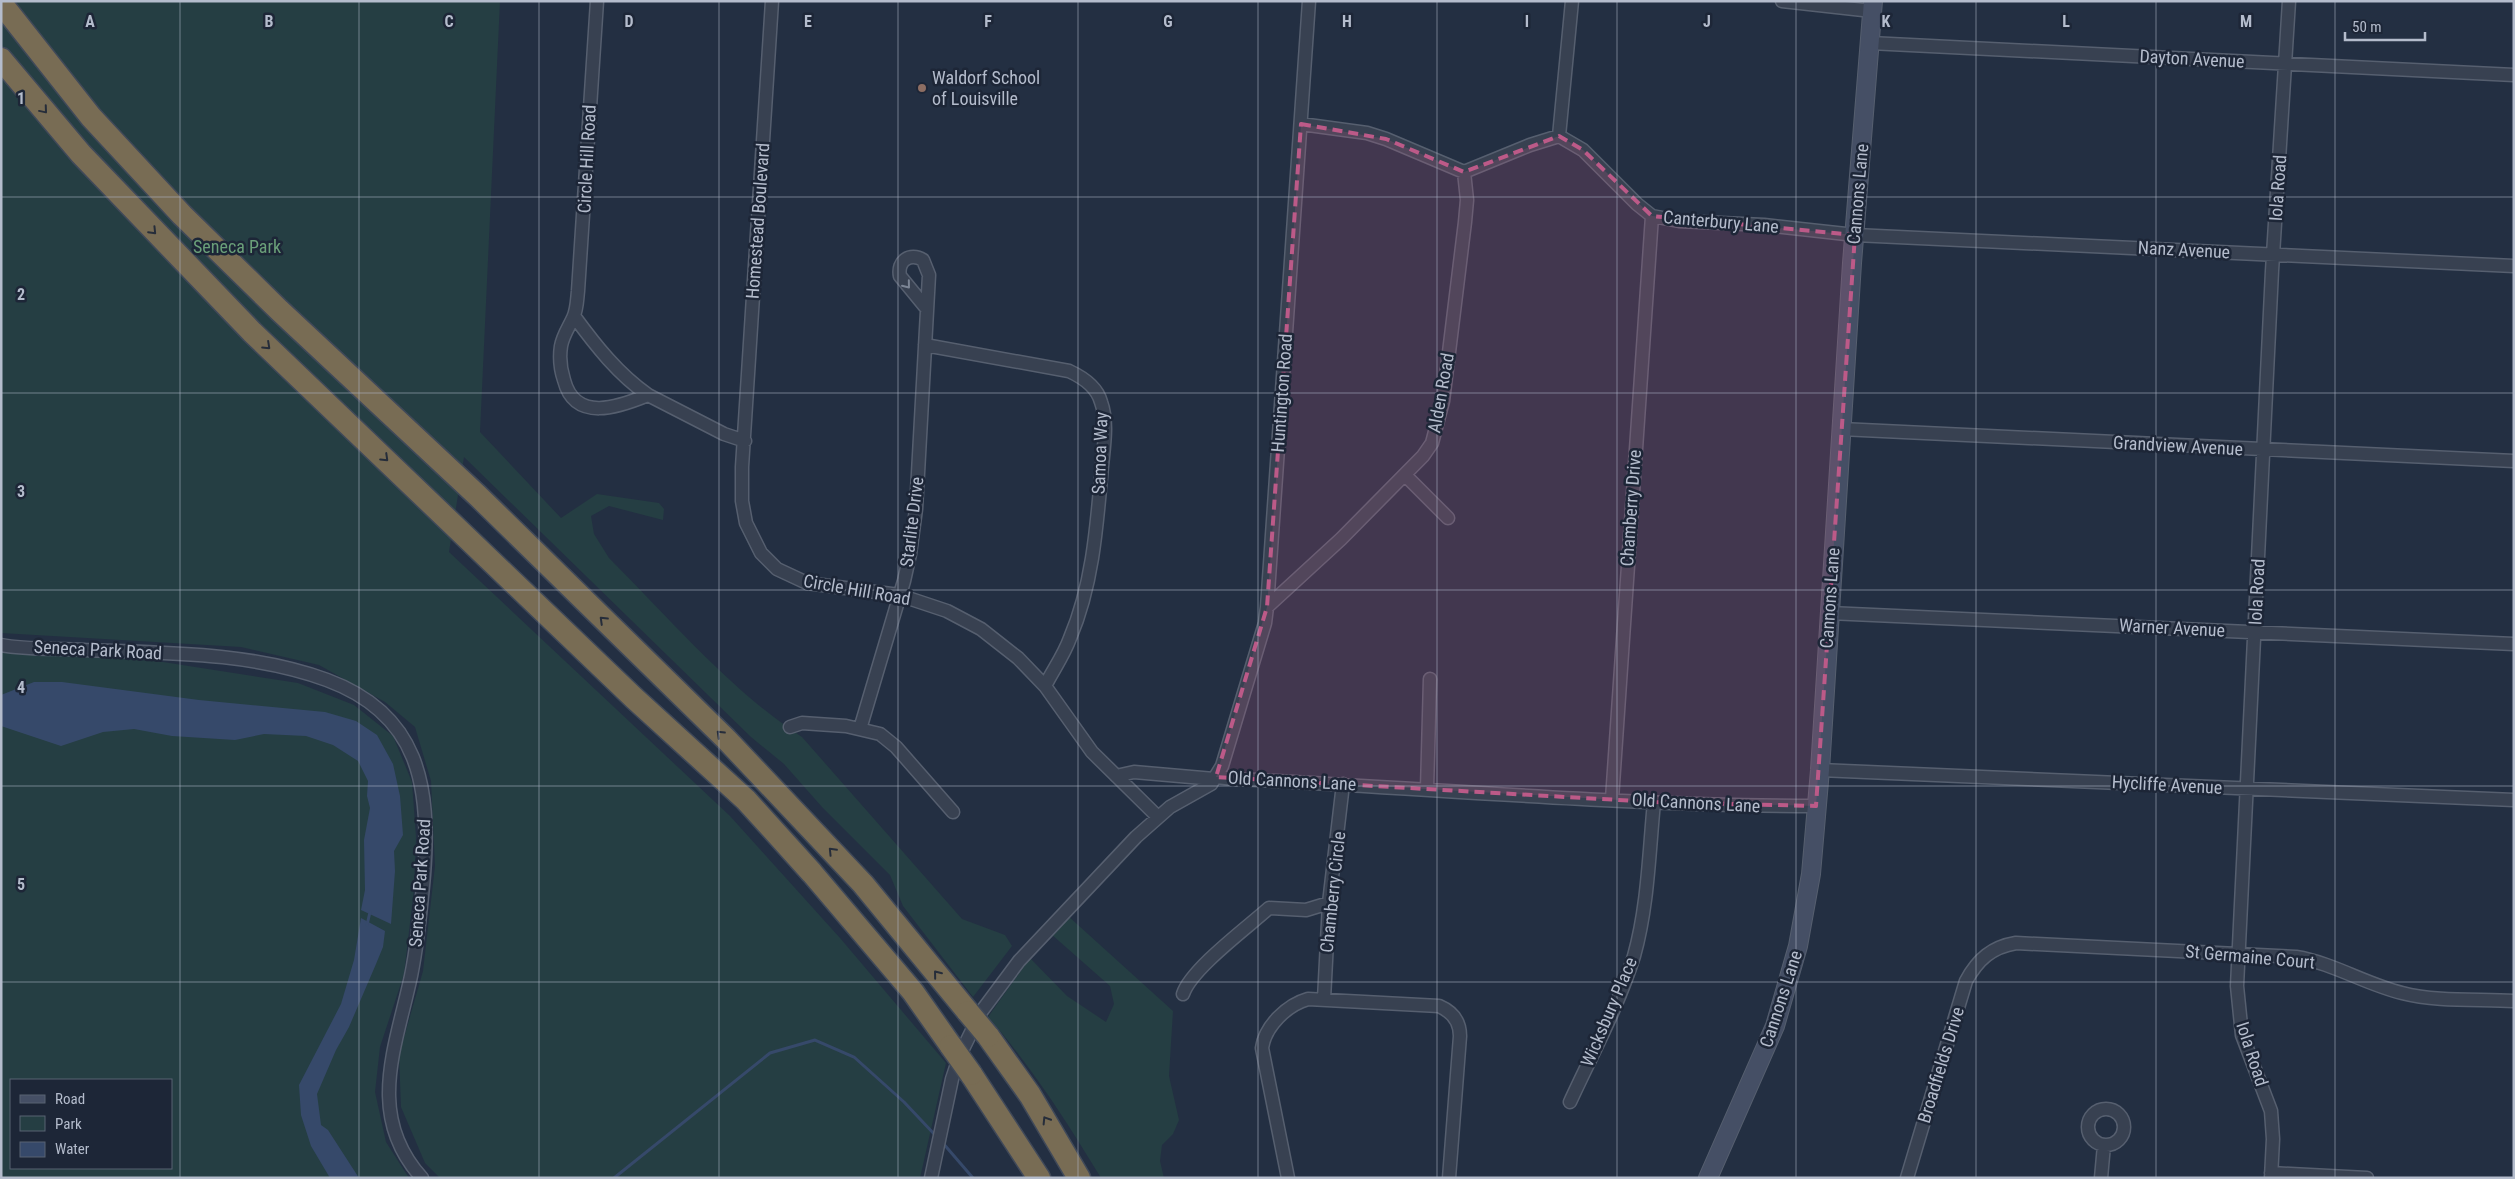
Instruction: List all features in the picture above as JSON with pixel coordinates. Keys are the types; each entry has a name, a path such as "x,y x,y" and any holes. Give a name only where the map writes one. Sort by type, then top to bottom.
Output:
{"highway":[{"path":"1,2 91,117 182,215 279,310 478,496 726,740 863,884 988,1036 1030,1095 1084,1178"},
{"path":"1,60 81,154 252,332 634,698 746,800 812,873 913,992 971,1074 1039,1178"},
{"path":"1061,1145 1079,1178"}],"main road":[{"name":"Cannons Lane","path":"1708,1178 1757,1068 1788,986 1805,910 1815,838 1841,429 1873,6"}],"street":[{"name":"Circle Hill Road","path":"597,1 578,291 574,316 562,344 559,363 565,387 574,400 593,409 624,406 648,395"},
{"name":"Homestead Boulevard","path":"745,440 772,1"},
{"name":"Huntington Road","path":"1215,778 1222,766 1265,623 1267,607 1309,1"},
{"path":"1300,124 1367,134 1386,139 1464,172 1530,145 1559,136 1572,1"},
{"path":"1782,1 1873,6"},
{"name":"Iola Road","path":"2271,1175 2272,1122 2270,1111 2247,1053 2239,1019 2237,986 2274,255 2289,1"},
{"name":"Dayton Avenue","path":"1870,43 2514,75"},
{"name":"Canterbury Lane","path":"1559,136 1583,150 1636,204 1652,216 1679,221 1764,226 1855,235"},
{"name":"Alden Road","path":"1267,607 1405,475 1424,456 1432,443 1444,401 1465,222 1464,172"},
{"name":"Chamberry Drive","path":"1612,799 1652,216"},
{"name":"Nanz Avenue","path":"1855,235 2514,266"},
{"name":"Starlite Drive","path":"860,729 899,595 914,533 927,309"},
{"path":"574,316 615,368 630,383 648,395 724,434 745,440"},
{"name":"Samoa Way","path":"925,345 1069,371 1081,377 1094,388 1100,399 1104,421 1103,454 1096,537 1092,561 1070,639 1045,686"},
{"name":"Grandview Avenue","path":"1841,429 2514,461"},
{"name":"Circle Hill Road","path":"745,440 742,483 744,516 755,544 769,562 787,575 802,581 899,595 947,611 981,629 1018,658 1045,686 1092,752 1158,817"},
{"path":"1405,475 1448,518"},
{"name":"Warner Avenue","path":"1829,613 2514,644"},
{"name":"Seneca Park Road","path":"1,645 227,659 296,670 356,693 377,707 396,726 412,751 421,779 425,812 426,851 417,942 389,1071 388,1099 399,1143 422,1178"},
{"path":"1427,789 1430,679"},
{"path":"790,728 802,722 860,729 880,734 891,743 953,812"},
{"name":"Hycliffe Avenue","path":"1820,770 2514,800"},
{"path":"1116,776 1134,772 1215,778"},
{"name":"Old Cannons Lane","path":"931,1178 943,1120 960,1055 981,1012 1019,961 1136,837 1170,807 1211,784 1215,778 1654,802 1816,806"},
{"name":"Chamberry Circle","path":"1324,999 1329,903 1344,784"},
{"name":"Wicksbury Place","path":"1570,1102 1615,1007 1634,954 1645,899 1654,802"},
{"path":"1184,994 1186,986 1202,968 1269,908 1306,910 1329,903"},
{"name":"St Germaine Court","path":"1984,956 2002,945 2016,942 2239,953 2309,959 2402,993 2427,997 2514,1001"},
{"name":"Broadfields Drive","path":"1907,1178 1966,980 1984,956"},
{"path":"1288,1178 1263,1058 1263,1040 1265,1034 1291,1006 1308,999 1439,1006 1453,1015 1458,1024 1460,1036 1449,1178"},
{"path":"2101,1178 2104,1145"},
{"path":"2271,1175 2367,1178"}],"highlighted area":[{"path":"1301,124 1386,139 1464,172 1559,136 1583,150 1652,216 1855,235 1816,806 1654,802 1216,777 1267,607"}],"green space":[{"name":"Seneca Park","path":"1,1 500,1 480,432 561,518 597,494 659,503 664,509 663,520 609,506 591,516 594,534 609,558 701,653 776,719 802,737 962,919 1005,935 1012,946 973,997 903,906 890,875 822,807 784,764 751,737 464,457 449,552 730,816 840,938 946,1063 920,1178 440,1178 425,1163 401,1107 399,1055 423,971 435,866 431,781 415,727 385,702 319,665 241,647 1,633"},
{"path":"44,652 163,662 298,683 354,705 393,736 412,782 416,837 414,889 404,974 380,1047 375,1092 386,1142 409,1178 1,1178 1,653"},
{"path":"1067,915 1173,1011 1169,1076 1179,1120 1173,1134 1162,1145 1160,1161 1164,1178 1101,1178 1048,1095 988,1017 1030,958 1067,996 1106,1022 1114,1004 1110,986 1051,934"}],"water":[{"path":"34,682 62,682 199,700 325,712 356,721 377,735 393,764 400,796 403,835 394,851 395,871 391,924 361,910 365,890 364,840 370,808 367,796 368,781 358,761 333,745 306,736 264,734 235,740 172,736 134,729 103,732 61,746 1,726 1,695"},
{"path":"361,918 385,931 383,947 349,1027 336,1050 317,1094 321,1125 328,1130 359,1178 330,1178 311,1146 301,1115 299,1085 341,1004 354,960"}],"waterway":[{"path":"367,925 370,912"},
{"path":"614,1178 770,1053 815,1040 854,1057 904,1102 936,1136"},
{"path":"942,1142 973,1178"}],"place":[{"name":"Waldorf School of Louisville","path":"922,88"}]}
